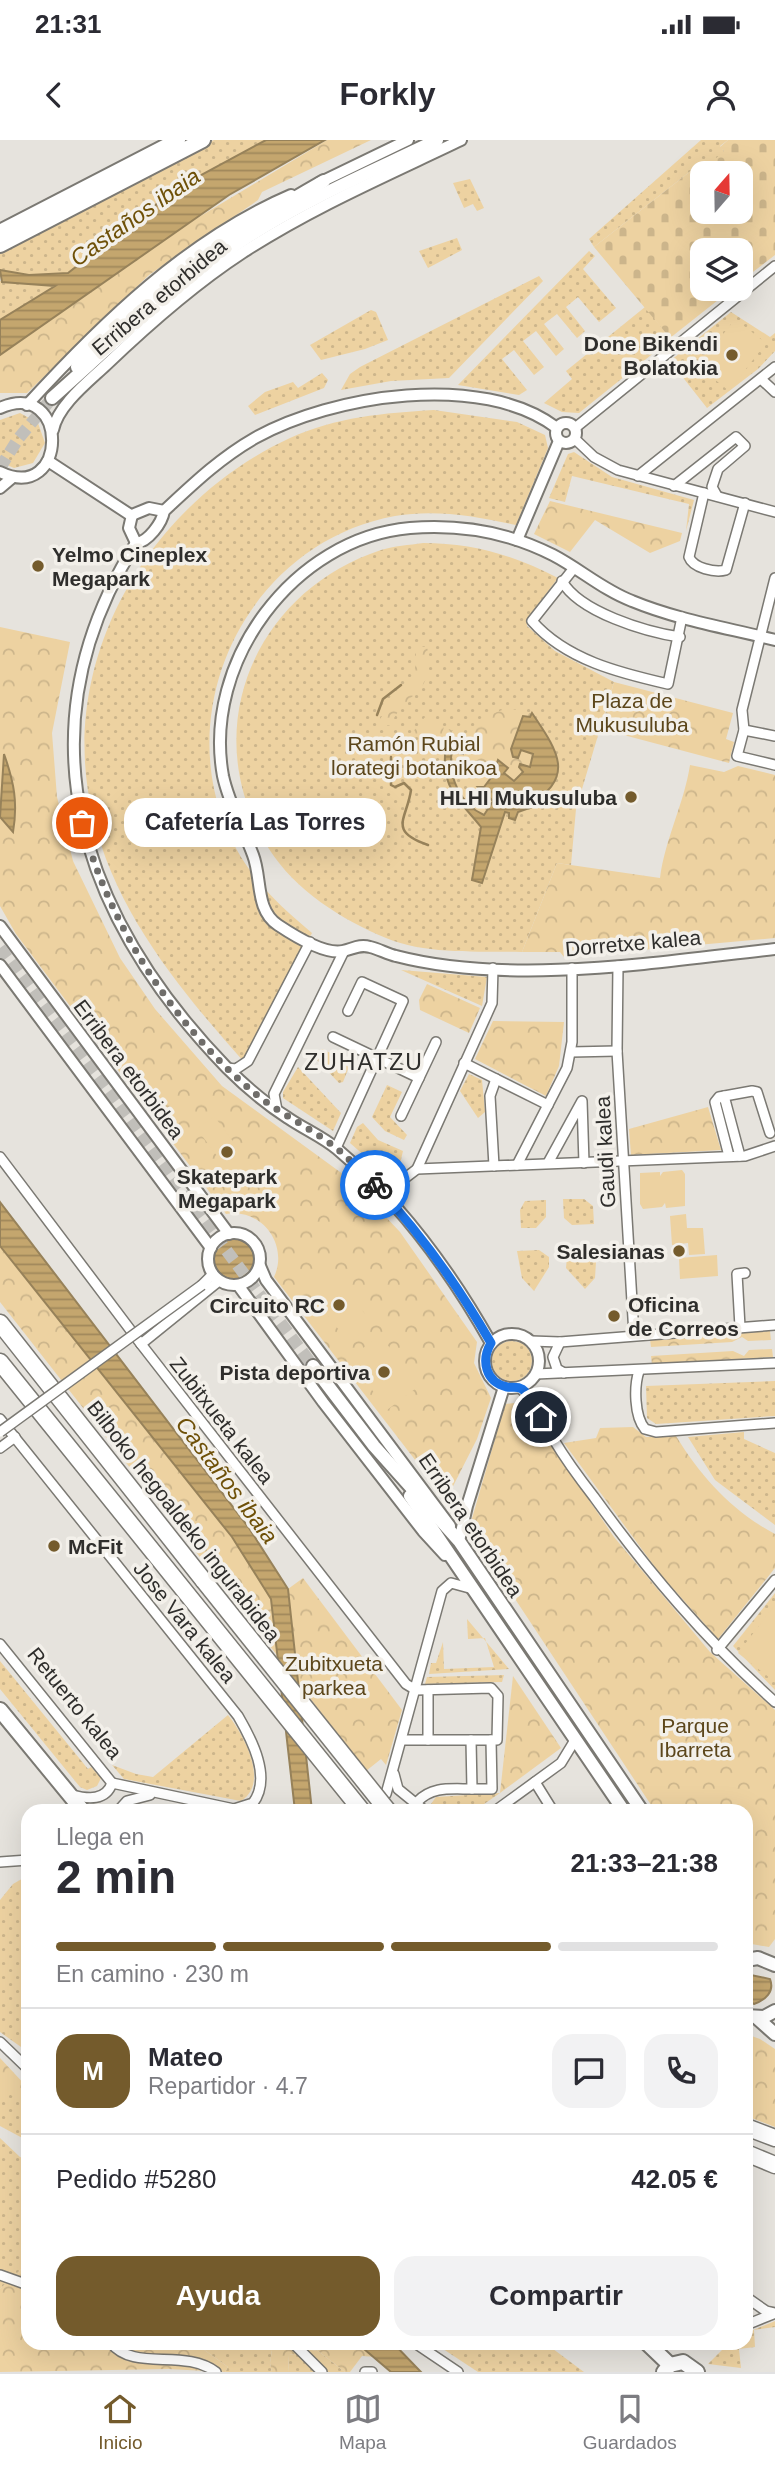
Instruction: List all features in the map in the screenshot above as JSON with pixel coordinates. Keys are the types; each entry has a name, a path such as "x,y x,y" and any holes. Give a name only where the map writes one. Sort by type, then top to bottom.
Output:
{"highway":[{"name":"Bilboko hegoaldeko ingurabidea","path":"0,1323 382,1804"},
{"name":"Bilboko hegoaldeko ingurabidea","path":"0,1362 356,1804"},
{"path":"753,2130 775,2138"},
{"path":"753,2156 775,2165"}],"main road":[{"path":"0,245 23,225 178,140"},
{"path":"0,232 23,225 203,140"},
{"path":"324,181 237,232 186,268 94,348 51,398 197,272 283,216 437,140"},
{"path":"197,272 226,264"},
{"path":"313,1366 374,1446 459,1541"},
{"name":"Erribera etorbidea","path":"374,1446 619,1804"},
{"name":"Erribera etorbidea","path":"459,1541 637,1804"},
{"path":"0,1710 72,1801"},
{"path":"753,1959 773,1961"},
{"path":"753,2016 775,2011"},
{"path":"753,2020 775,2034"},
{"path":"652,2350 667,2369 683,2362 697,2372"}],"street":[{"name":"Erribera etorbidea","path":"27,405 86,343 172,269 232,225 272,203 408,140"},
{"name":"Erribera etorbidea","path":"53,430 58,415 102,368 163,313 226,264 294,222 461,140"},
{"path":"521,542 569,438 775,266"},
{"path":"638,476 775,367"},
{"path":"761,379 775,392"},
{"path":"491,1343 439,1261 398,1209 336,1148 276,1110 227,1068 172,1006 113,908 93,864 77,803 73,752 88,640 107,593 136,543 145,540 161,520 164,511 224,457 292,420 387,396 441,394 479,399 527,411 558,428"},
{"path":"0,472 13,477 33,474 48,461 54,446 53,430 43,414 27,405 1,407"},
{"path":"569,438 567,423 558,428 556,435 569,438 594,457 618,470 775,512"},
{"path":"674,486 736,437 745,446 718,469 712,487 717,496"},
{"path":"48,461 132,516"},
{"path":"0,488 13,477"},
{"path":"704,493 689,557 691,563 697,566 720,572 726,570 745,503"},
{"path":"132,516 149,508 164,511"},
{"path":"132,516 129,528 136,543"},
{"name":"Dorretxe kalea","path":"775,640 682,617 632,601 521,542 456,527 407,528 360,541 333,552 292,582 253,631 241,651 231,680 222,726 223,776 233,811 258,870 265,912 279,926 327,950 344,951 367,946 395,956 493,968 572,968 618,966 775,948"},
{"path":"574,568 533,621 545,635 574,653 619,673 668,684 680,637 682,617"},
{"path":"775,578 741,710 744,730 737,756 775,765"},
{"path":"562,581 572,594 618,619 659,634 680,637"},
{"path":"744,730 775,736"},
{"name":"Erribera etorbidea","path":"0,926 229,1234"},
{"path":"227,1068 236,1069 248,1062 310,942"},
{"path":"276,1110 274,1094 344,951"},
{"name":"Erribera etorbidea","path":"0,965 211,1248"},
{"name":"Gaudi kalea","path":"618,966 617,1051 634,1335"},
{"path":"376,1186 396,1185 416,1169 492,1003 493,968"},
{"path":"517,1165 567,1068 571,1052 572,968"},
{"path":"336,1148 403,1001 362,982 348,1011"},
{"path":"333,1037 419,1078"},
{"path":"401,1116 436,1042"},
{"path":"571,1052 617,1051"},
{"path":"464,1063 548,1105"},
{"path":"494,1166 490,1097 496,1079"},
{"path":"729,1156 715,1102 724,1096 757,1092 770,1133"},
{"path":"724,1096 740,1156"},
{"path":"548,1163 582,1101 584,1163"},
{"path":"416,1169 740,1156 775,1146"},
{"name":"Zubitxueta kalea","path":"0,1157 141,1344 406,1684 416,1690"},
{"path":"396,1185 398,1209"},
{"path":"238,1233 253,1241 261,1257 260,1266 252,1279 238,1285 216,1277 208,1260 215,1241 229,1234 238,1233"},
{"name":"Erribera etorbidea","path":"260,1266 266,1280 443,1513 459,1541"},
{"path":"740,1327 737,1274 745,1273"},
{"path":"141,1344 216,1277"},
{"path":"0,1432 216,1277"},
{"name":"Erribera etorbidea","path":"238,1285 423,1531 457,1567"},
{"path":"775,1325 560,1342 531,1341 515,1333 506,1334 491,1343 485,1360 490,1377 505,1387 519,1387 530,1395 558,1448 618,1530 718,1650 775,1702"},
{"path":"531,1341 539,1357 536,1374"},
{"path":"560,1342 553,1357 557,1369 564,1373"},
{"path":"519,1387 536,1374 775,1363"},
{"path":"639,1371 636,1379 638,1416 645,1429 656,1432 775,1423"},
{"path":"459,1541 467,1506 505,1387"},
{"name":"Jose Vara kalea","path":"0,1419 238,1716 257,1757 261,1784 250,1804"},
{"path":"0,1448 15,1437"},
{"path":"443,1513 456,1514 467,1506"},
{"path":"718,1650 775,1580"},
{"path":"398,1789 386,1794 444,1587 454,1583 473,1589"},
{"name":"Retuerto kalea","path":"0,1644 112,1783 107,1793 99,1797 72,1801"},
{"path":"402,1740 497,1740 498,1696 491,1688 416,1690"},
{"path":"428,1690 428,1740"},
{"path":"471,1740 471,1789"},
{"path":"393,1771 398,1789 417,1802 433,1790 492,1789 491,1740"},
{"path":"505,1804 561,1763 575,1740"},
{"path":"535,1782 549,1804"},
{"name":"Jose Vara kalea","path":"112,1783 204,1804"},
{"path":"124,1804 155,1794"},
{"path":"0,1862 21,1862"},
{"path":"0,2042 21,2062"},
{"path":"0,2275 21,2282"},
{"path":"753,2307 754,2304 774,2314"},
{"path":"753,2322 774,2314"},
{"path":"116,2350 122,2357 139,2363 193,2361 215,2372"},
{"path":"300,2350 322,2372"},
{"path":"425,2350 458,2372"},
{"path":"365,2372 372,2372"}],"green space":[{"path":"214,140 266,140 177,188 68,273 29,275 0,270 0,252 79,207"},
{"path":"327,140 371,140 262,192 258,200 149,275 27,393 0,393 0,354 174,232"},
{"path":"701,140 728,140 720,146 724,151 720,161 690,161 690,172 594,247 589,239"},
{"path":"728,140 775,140 775,255 753,272 753,238 690,238 690,301 717,301 670,338 594,247 690,172 690,224 753,224 753,161 716,161 715,159 724,151 720,147"},
{"path":"470,179 484,208 477,211 473,204 464,208 453,183"},
{"path":"457,238 462,250 428,268 419,251"},
{"path":"589,251 595,256 583,269 616,308 599,322 578,297 566,307 585,331 577,338 557,314 544,324 564,349 556,356 536,331 523,341 544,367 534,375 514,350 502,359 527,390 519,395 458,385"},
{"path":"539,276 543,281 449,378 391,381 341,390 350,374 360,367"},
{"path":"0,281 57,285 0,320"},
{"path":"645,307 671,339 579,413 562,412 544,403 572,379 566,371"},
{"path":"371,310 376,312 388,340 321,360 310,345"},
{"path":"731,312 770,337 775,333 775,351 758,369 707,408 670,361"},
{"name":"Done Bikendi Bolatokia","path":"735,319 766,343 729,391 698,366"},
{"path":"322,373 328,380 324,388 255,415 248,406 265,392 293,382 298,388"},
{"path":"434,410 517,422 545,435 548,448 516,525 471,516 425,513 395,516 339,534 292,565 254,606 228,654 212,707 210,762 222,817 255,878 312,933 244,1062 197,1007 153,948 117,885 103,851 93,816 85,758 88,701 101,645 124,593 156,545 194,503 239,467 290,438 325,425 379,415"},
{"path":"20,413 38,423 45,443 33,463 14,468 0,462 0,420"},
{"path":"574,452 612,477 694,500 686,531 689,504 572,476 565,502 549,498 568,454"},
{"path":"550,501 682,533 680,541 650,553 595,520 570,552 534,534"},
{"name":"Ramón Rubial lorategi botanikoa","path":"423,543 459,545 492,552 558,578 527,619 527,626 555,651 614,682 576,809 571,865 557,863 522,952 453,951 418,947 386,938 336,913 292,878 280,864 269,849 247,805 237,759 238,714 249,672 270,632 299,598 336,570 381,550"},
{"path":"0,627 70,642 52,733 57,797 73,861 120,958 155,1009 222,1086 351,1180 400,1232 477,1342 474,1363 491,1398 477,1439 446,1500 274,1277 278,1253 269,1231 251,1217 226,1214 16,934 0,906"},
{"path":"414,646 427,647 428,675 396,715 391,726 378,723 411,678 416,658"},
{"name":"Plaza de Mukusuluba","path":"614,682 733,713 726,739 734,742 729,763 601,729"},
{"path":"507,708 532,713 514,753 518,758 521,750 534,754 530,767 514,781 494,766 493,775 484,787 478,787 471,782 468,755 463,754 463,750 443,743 444,739 441,738 438,757 422,756 422,737 412,733 425,717 444,727 442,734 446,735 449,729 465,737 480,719"},
{"path":"690,765 724,772 738,766 775,775 775,938 564,957 560,952 522,952 557,863 660,878"},
{"path":"401,970 487,977 482,1006"},
{"path":"427,984 480,1008 469,1033 420,1010 419,1000"},
{"path":"493,1021 564,1022 559,1066 546,1096 475,1059"},
{"path":"322,1049 337,1056 335,1060 349,1067 343,1082 339,1083 317,1060"},
{"path":"298,1067 341,1113 333,1131 283,1098 283,1092"},
{"path":"469,1074 482,1080 485,1112 478,1118 460,1091"},
{"path":"387,1085 402,1092 390,1117 407,1135 404,1140 385,1131 372,1117"},
{"path":"708,1107 721,1150 631,1155 629,1129"},
{"name":"Skatepark Megapark","path":"214,1116 258,1175 241,1188 197,1129"},
{"path":"363,1123 378,1140 403,1151 398,1172 390,1178 350,1143 357,1127"},
{"path":"682,1170 685,1174 685,1206 666,1208 665,1203 662,1207 643,1209 640,1204 640,1173 660,1172 660,1176 663,1172"},
{"path":"563,1199 584,1199 593,1206 594,1224 572,1225 564,1218"},
{"path":"546,1200 546,1217 536,1228 521,1228 520,1210 525,1201"},
{"path":"686,1214 687,1228 703,1228 705,1254 689,1255 688,1243 672,1245 670,1216"},
{"path":"0,1244 232,1537 271,1599 280,1659 0,1302"},
{"path":"597,1247 595,1278 585,1289 566,1268 567,1257 574,1248"},
{"path":"539,1250 549,1257 549,1267 534,1291 522,1278 517,1251"},
{"path":"717,1255 718,1276 680,1279 679,1258"},
{"name":"Circuito RC","path":"324,1261 373,1324 349,1343 300,1280"},
{"path":"770,1331 771,1340 748,1341 742,1337 732,1342 651,1347 650,1339"},
{"name":"Pista deportiva","path":"380,1335 419,1386 387,1410 349,1359"},
{"path":"512,1341 526,1347 532,1361 526,1375 512,1381 498,1375 492,1361 498,1347"},
{"path":"772,1349 773,1357 652,1364 651,1356 733,1351 744,1356 749,1350"},
{"path":"775,1381 775,1416 656,1424 647,1418 646,1386"},
{"name":"Parque Ibarreta","path":"523,1402 614,1537 710,1652 775,1710 775,1939 769,1947 753,1944 753,1804 650,1804 469,1529 505,1404"},
{"path":"633,1427 646,1437 676,1436 707,1479 731,1504 775,1534 775,1568 718,1639 660,1574 564,1443 596,1438 600,1428"},
{"path":"744,1432 744,1439 775,1453 775,1525 715,1480 688,1437"},
{"name":"Zubitxueta parkea","path":"303,1578 402,1710 386,1765 381,1759 366,1771 299,1684 288,1589"},
{"path":"775,1593 775,1690 733,1646"},
{"path":"775,1605 775,1682 738,1653"},
{"path":"467,1619 483,1638 468,1639"},
{"path":"443,1642 444,1669 494,1667 486,1642 509,1669 429,1674 431,1663 436,1663"},
{"path":"0,1661 88,1769 91,1767 101,1778 97,1786 87,1790 80,1787 0,1689"},
{"path":"504,1675 502,1682 425,1684 427,1677"},
{"path":"513,1676 561,1748 500,1793"},
{"path":"228,1715 247,1746 254,1771 249,1793 241,1801 124,1779 112,1765 153,1777"},
{"path":"500,1793 484,1804 431,1804 436,1797"},
{"path":"21,1879 21,2047 0,2032 0,1900 13,1884"},
{"path":"753,2036 775,2049 775,2127 753,2119"},
{"path":"0,2058 21,2080 21,2103 16,2097 0,2091"},
{"path":"0,2091 9,2092 21,2101 21,2137 0,2126"},
{"path":"0,2138 21,2157 21,2270 0,2289"},
{"path":"21,2270 21,2350 204,2350 228,2367 225,2372 168,2369 0,2372 0,2289"},
{"path":"775,2321 775,2327 754,2330 753,2347 753,2330"},
{"path":"204,2350 272,2350 272,2372 225,2372 228,2367"},
{"path":"272,2350 317,2350 289,2355 288,2372 272,2372"},
{"path":"317,2350 345,2372 288,2372 289,2355"},
{"path":"317,2350 366,2350 376,2357 362,2356 350,2372 345,2372"},
{"path":"445,2350 554,2350 584,2372 478,2372"},
{"path":"722,2350 739,2350 741,2368 708,2364"}],"shaded area":[{"path":"266,140 325,140 229,195 0,355 0,320 55,286 2,282 0,270 29,275 68,273 177,188"},
{"path":"532,713 554,748 558,771 554,782 546,793 531,803 532,807 518,812 515,820 509,818 509,813 505,812 482,883 472,880 481,827 448,782 446,744 463,750 463,754 452,751 454,780 462,797 484,815 493,801 478,787 484,787 493,775 498,760 508,768 504,773 514,781 523,772 520,764 530,767 533,754 521,750 518,758 513,757 511,749 523,716 530,717"},
{"path":"4,754 14,793 13,832 0,817"},
{"path":"0,1202 249,1528 288,1589 311,1804 294,1804 271,1599 232,1537 0,1246"},
{"path":"234,1239 248,1245 254,1259 248,1273 234,1279 220,1273 214,1259 220,1245"},
{"path":"753,1975 770,1979 771,1988 768,1995 754,2004"},
{"path":"365,2350 400,2350 421,2372 391,2372"}],"waterway":[{"path":"377,715 383,699 401,685"},
{"path":"391,757 391,785 395,787 404,783 411,790 404,816 404,829 407,835 428,845"}],"tunnel":[{"path":"0,468 18,439 52,398"},
{"path":"0,948 313,1366"}],"way so far":[{"path":"82,823 93,864 113,908 172,1006 227,1068 252,1091 287,1118 336,1148 375,1185"}],"place":[{"name":"Done Bikendi Bolatokia","path":"732,355"},
{"name":"Yelmo Cineplex Megapark","path":"38,566"},
{"name":"HLHI Mukusuluba","path":"631,797"},
{"name":"Cafetería Las Torres","path":"82,823"},
{"name":"Skatepark Megapark","path":"227,1152"},
{"name":"Salesianas","path":"679,1251"},
{"name":"Circuito RC","path":"339,1305"},
{"name":"Oficina de Correos","path":"614,1316"},
{"name":"Pista deportiva","path":"384,1372"},
{"name":"McFit","path":"54,1546"}],"district":[{"name":"ZUHATZU","path":"364,1062"}],"route":[{"path":"375,1185 424,1240 481,1325 491,1343 485,1360 490,1377 496,1383 505,1387 519,1387 530,1395 541,1417"}],"water label":[{"name":"Castaños ibaia","path":"135,217"},
{"name":"Castaños ibaia","path":"227,1480"}]}
